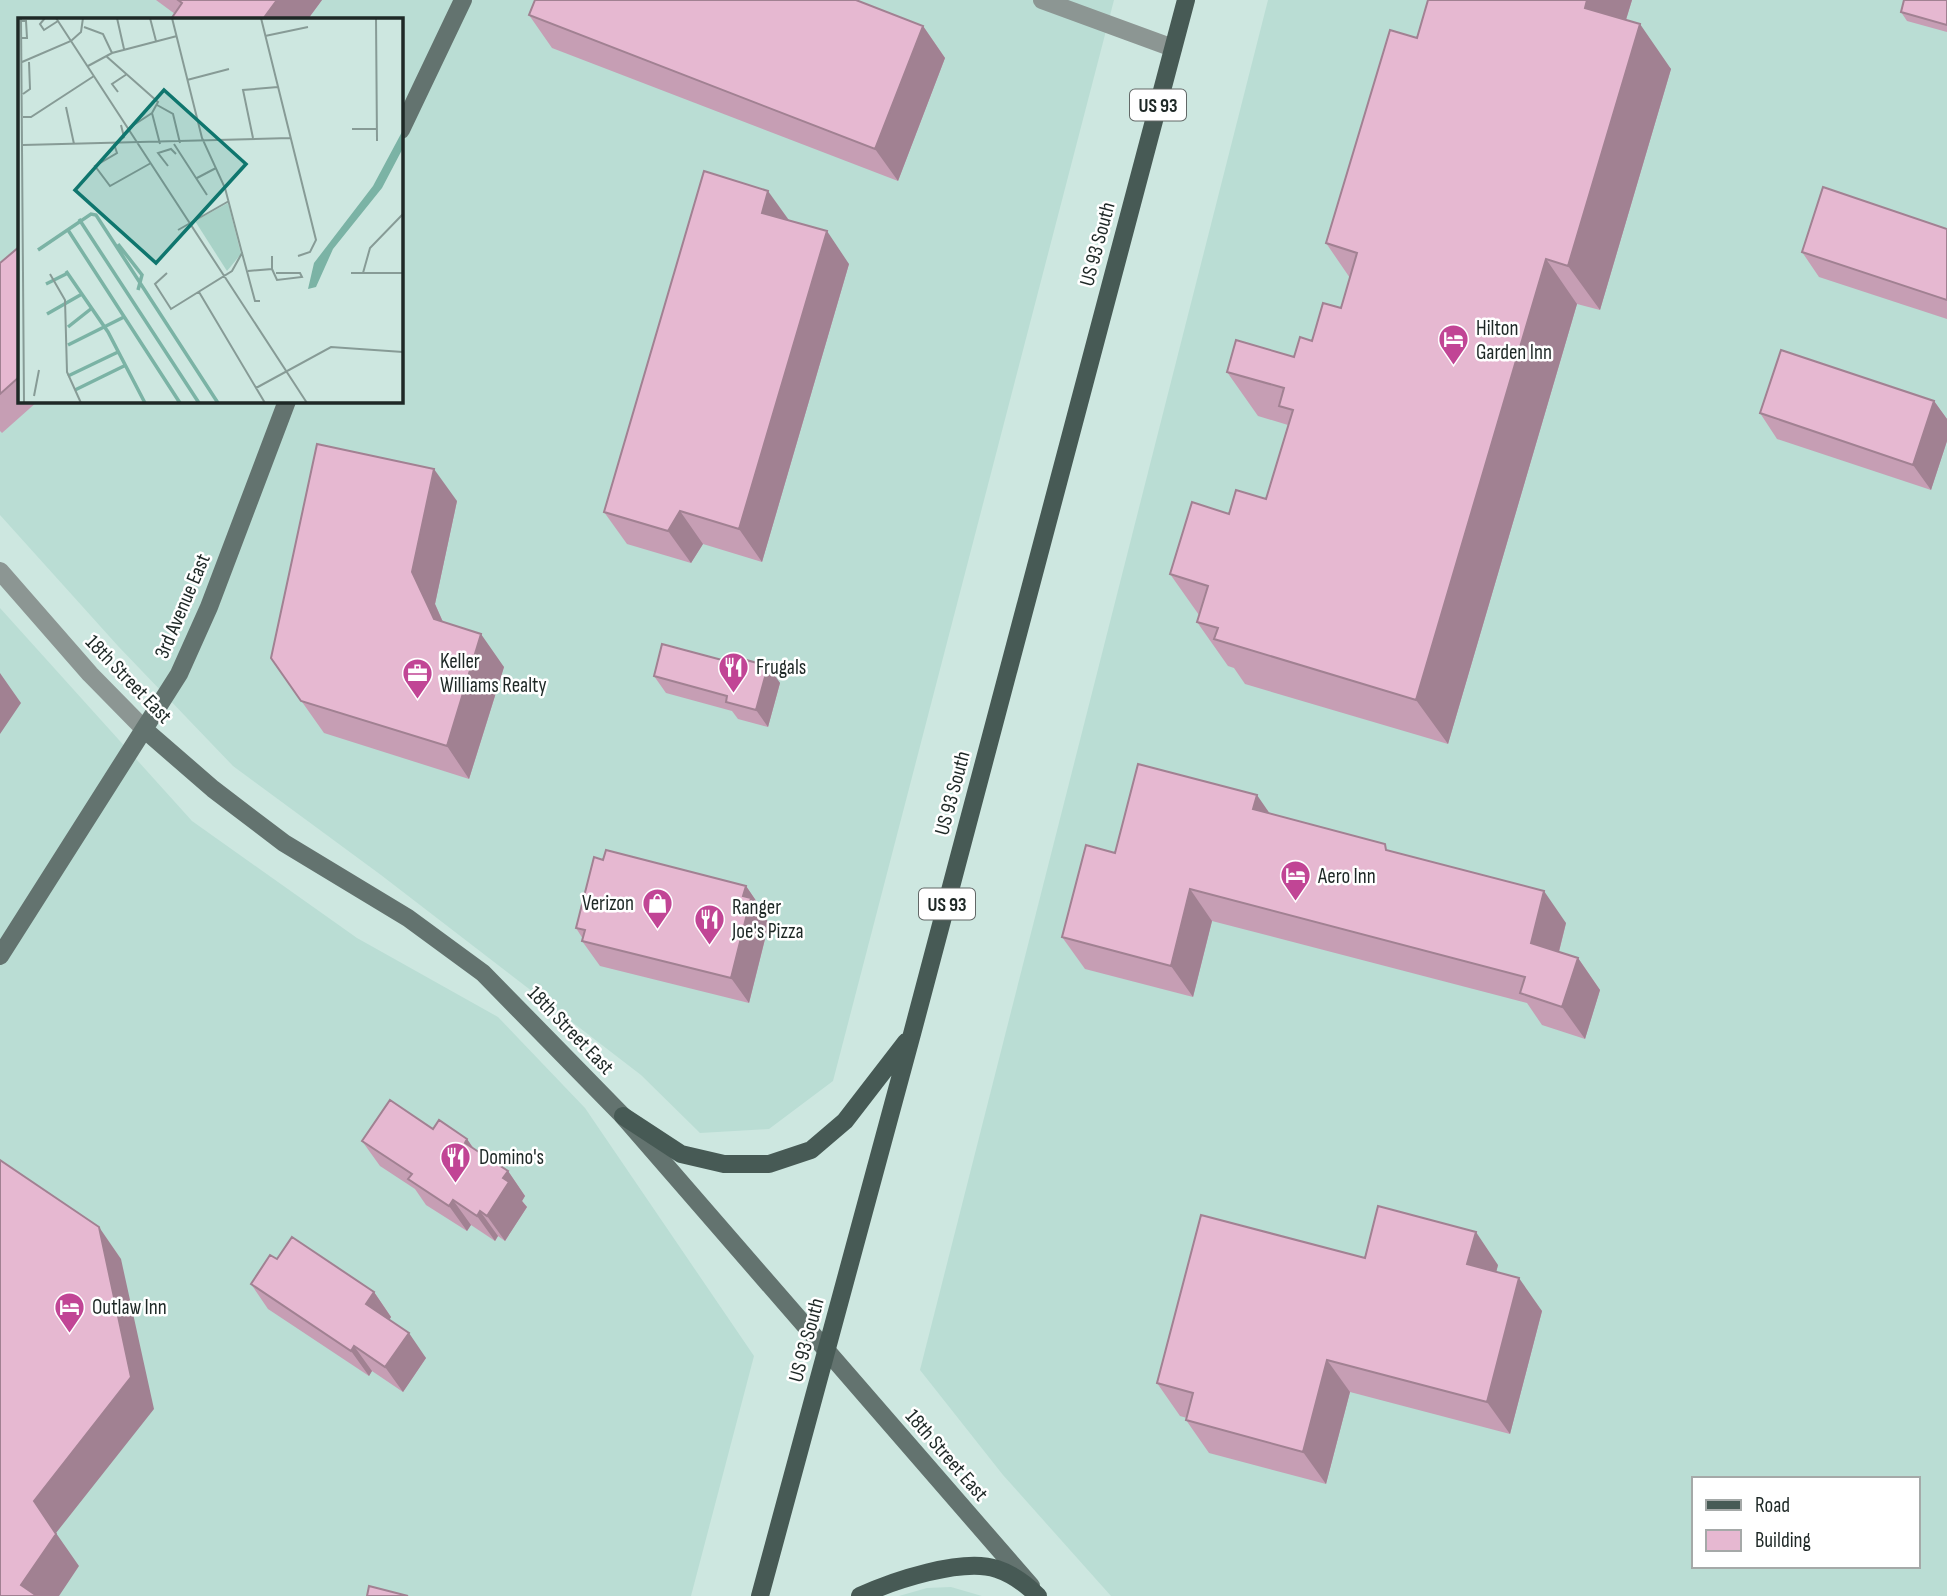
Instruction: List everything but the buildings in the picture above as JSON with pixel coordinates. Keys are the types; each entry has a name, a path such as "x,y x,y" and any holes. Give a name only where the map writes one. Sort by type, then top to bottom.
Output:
{"main road":[{"name":"US 93 South","path":"760,1596 1186,0"},
{"path":"623,1116 681,1154 724,1164 769,1164 811,1150 845,1121 912,1034"},
{"path":"860,1596 890,1582 962,1566 996,1568 1027,1585 1039,1596"}],"street":[{"path":"402,128 463,0"},
{"path":"1042,0 1173,48"},
{"name":"3rd Avenue East","path":"0,956 179,674 209,607 287,402"},
{"name":"18th Street East","path":"0,571 90,674 145,730 213,789 284,842 408,918 483,973 623,1116 1039,1596"}],"shaded area":[{"path":"0,0 1114,0 833,1081 769,1129 700,1133 641,1075 381,875 233,766 118,646 0,515"},
{"path":"1268,0 1947,0 1947,1596 1111,1596 1003,1475 920,1370"},
{"path":"0,608 192,821 357,938 498,1017 585,1108 754,1356 691,1596 0,1596"},
{"path":"951,1587 982,1596 899,1596 927,1588"}],"place":[{"name":"Hilton Garden Inn","path":"1453,367"},
{"name":"Frugals","path":"733,694"},
{"name":"Keller Williams Realty","path":"417,700"},
{"name":"Aero Inn","path":"1295,903"},
{"name":"Verizon","path":"657,930"},
{"name":"Ranger Joe's Pizza","path":"709,946"},
{"name":"Domino's","path":"456,1184"},
{"name":"Outlaw Inn","path":"69,1334"}]}
